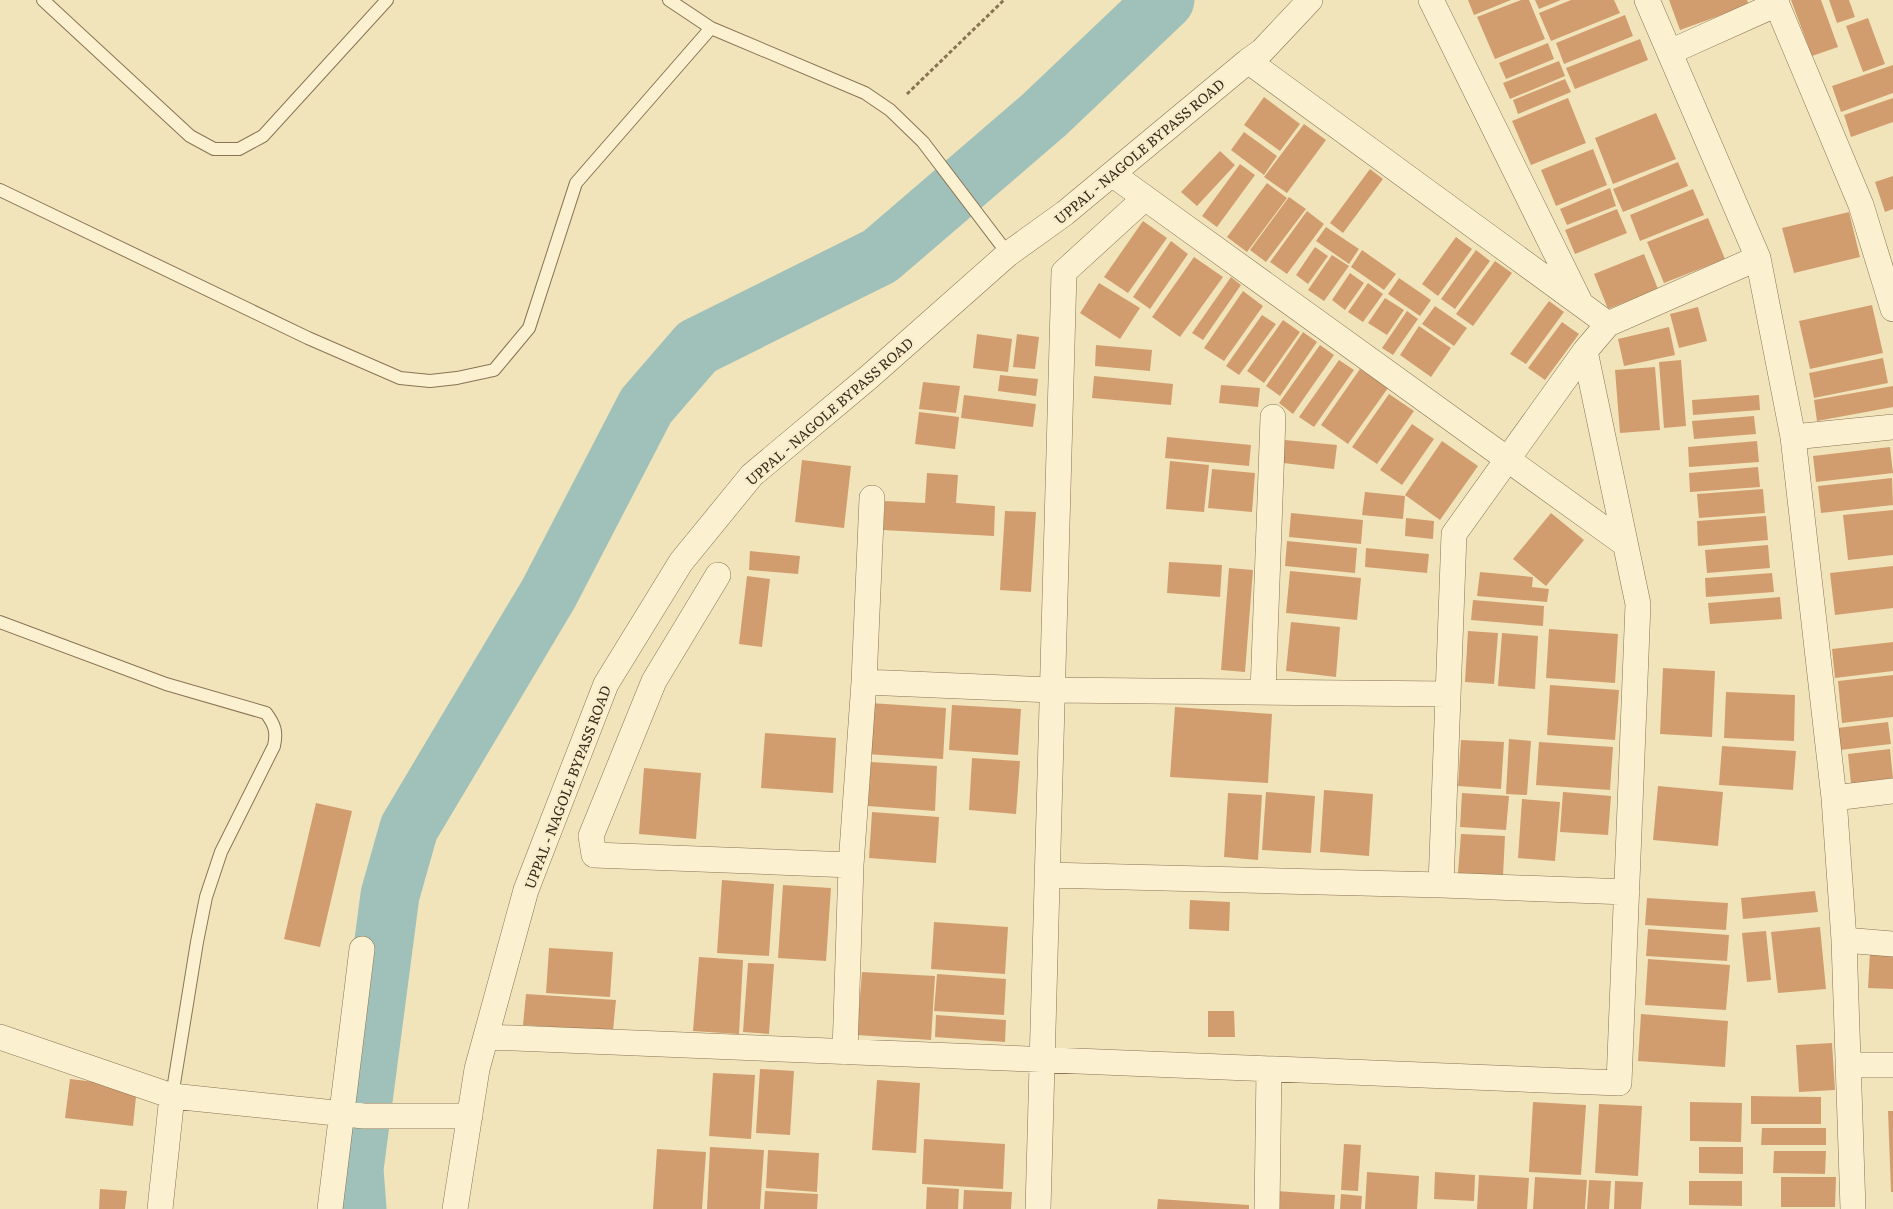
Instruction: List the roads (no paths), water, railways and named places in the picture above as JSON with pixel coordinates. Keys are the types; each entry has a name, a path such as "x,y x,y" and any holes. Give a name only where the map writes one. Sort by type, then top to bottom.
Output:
{"street":[{"name":"UPPAL - NAGOLE BYPASS ROAD","path":"455,1209 477,1069 526,890 606,684 681,562 752,475 869,377 1008,254 1056,220 1248,60 1262,51 1310,0"},
{"path":"1431,0 1581,305"},
{"path":"1647,0 1758,258 1793,437 1834,798 1844,940 1853,1209"},
{"path":"1670,52 1776,2 1862,205 1893,310"},
{"path":"1248,60 1608,324"},
{"path":"1112,174 1625,544"},
{"path":"1038,1209 1064,272 1146,198"},
{"path":"1442,885 1454,534 1585,351 1608,324 1758,258"},
{"path":"487,1037 1619,1083 1638,604 1585,351"},
{"path":"1263,692 1273,417"},
{"path":"1793,437 1893,426"},
{"path":"845,1052 851,865 864,682 872,498"},
{"path":"718,575 654,681 591,836 594,855 851,865"},
{"path":"864,682 1052,690 1448,694"},
{"path":"1834,798 1893,791"},
{"path":"1047,875 1442,885 1627,892"},
{"path":"1844,940 1893,944"},
{"path":"330,1209 344,1114 362,949"},
{"path":"0,1037 172,1096 344,1114 470,1116"},
{"path":"1848,1065 1893,1064"},
{"path":"1267,1209 1270,1069"},
{"path":"160,1209 172,1096"}],"lane":[{"path":"43,0 190,136 214,149 239,149 263,136 387,0"},
{"path":"669,0 711,28 865,93 890,110 923,142 1008,254"},
{"path":"0,190 308,338 400,378 430,381 494,370 529,328 576,183 711,28"},
{"path":"0,622 166,684 266,713 275,725 274,746 221,852 206,897 172,1096"}],"waterway":[{"path":"357,1209 354,1169 390,895 409,828 549,593 646,406 697,347 880,256 1044,115 1165,0"}]}
